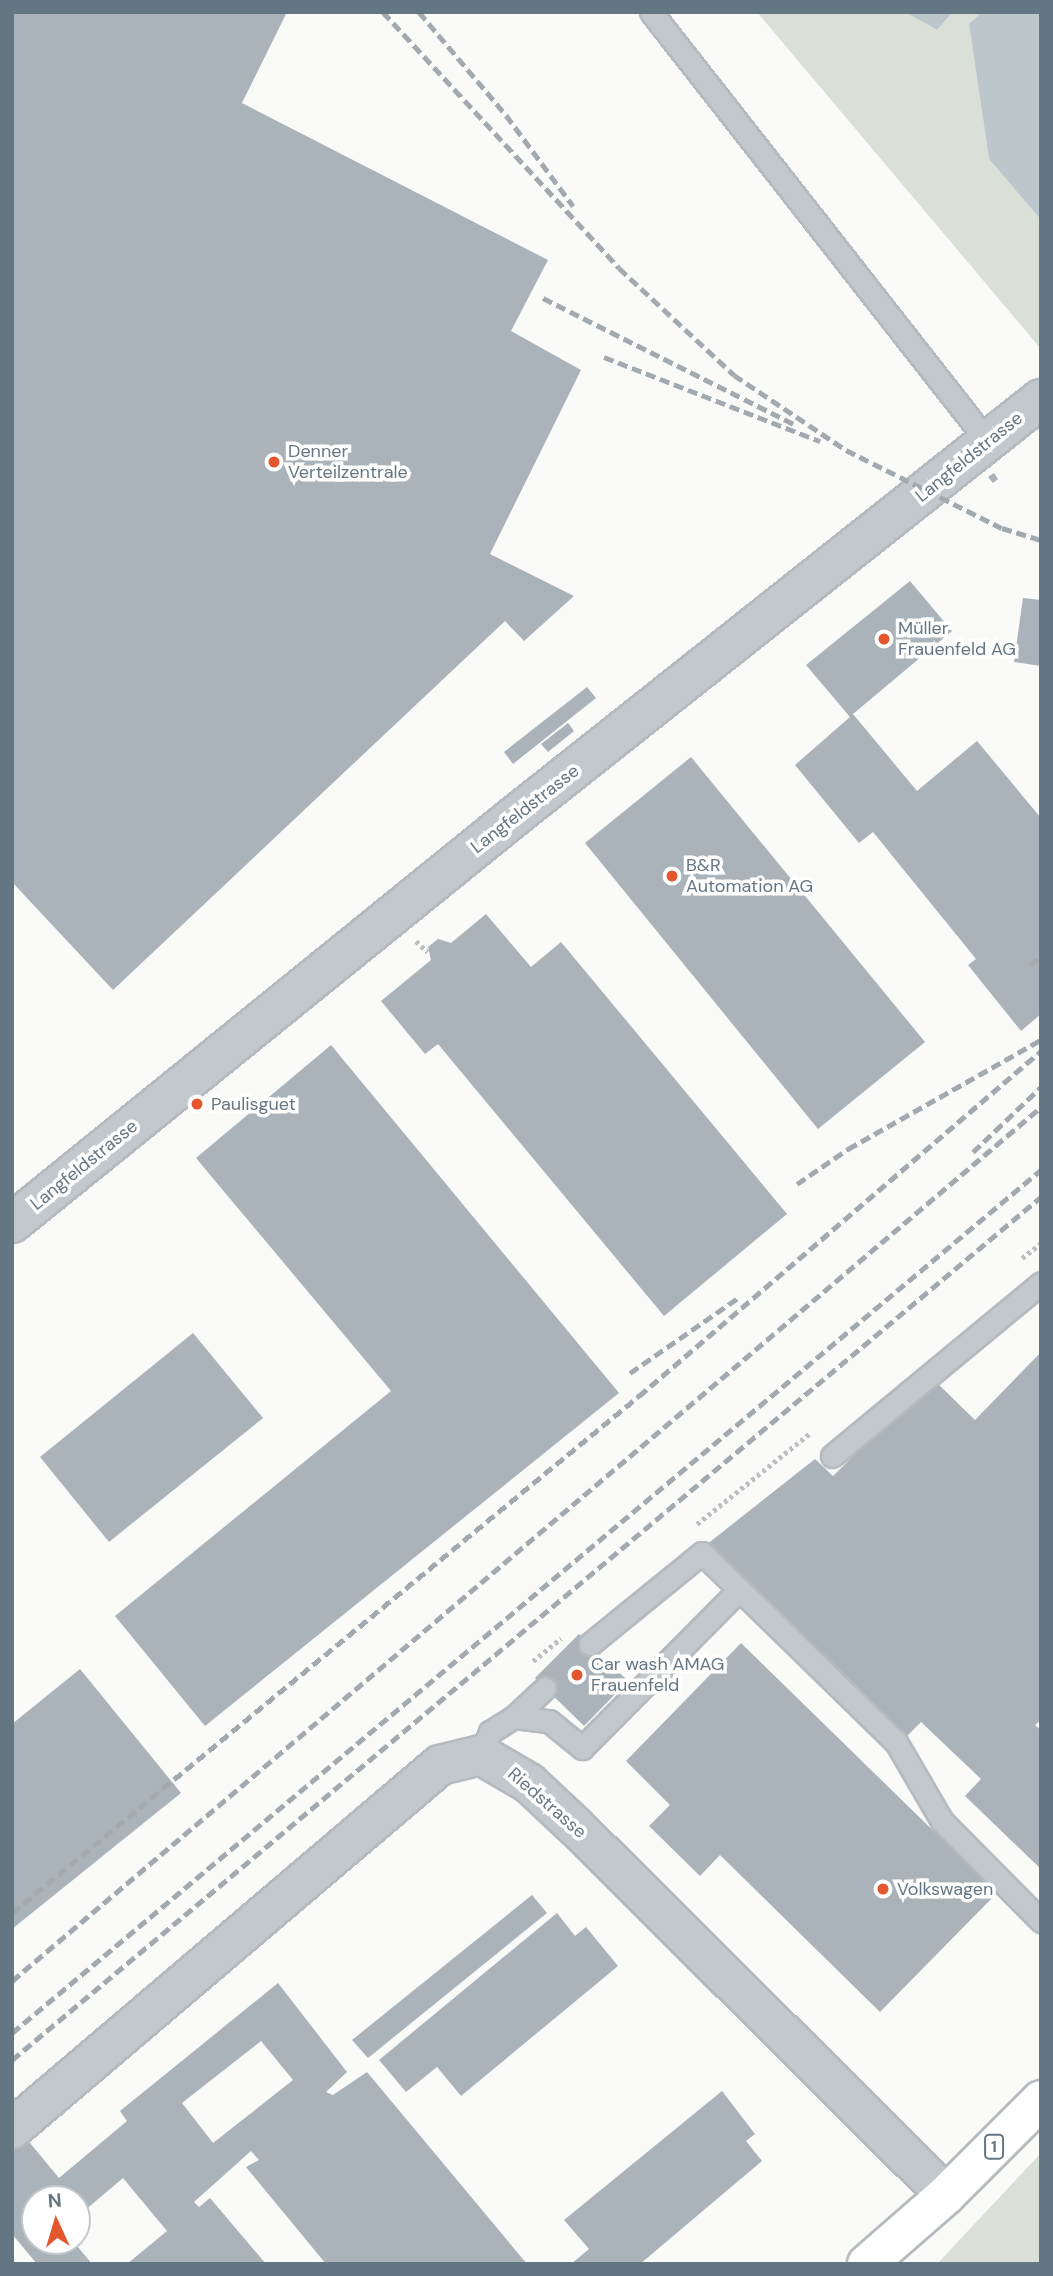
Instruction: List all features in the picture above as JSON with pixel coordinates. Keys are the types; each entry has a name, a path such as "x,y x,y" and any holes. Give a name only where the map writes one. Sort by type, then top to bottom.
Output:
{"main road":[{"name":"1","path":"867,2264 946,2195 1041,2099"},
{"name":"1","path":"890,2264 946,2195"}],"street":[{"name":"Langfeldstrasse","path":"12,1223 500,828 1041,399"},
{"path":"12,2129 440,1765 481,1755"},
{"name":"Riedstrasse","path":"481,1755 529,1783 577,1828 946,2195"}],"lane":[{"path":"651,12 988,442"},
{"path":"832,1456 1041,1283"},
{"path":"590,1644 702,1553 896,1742 942,1821 1041,1921"},
{"path":"514,1717 549,1721 582,1748 739,1590"},
{"path":"481,1755 490,1732 514,1717 545,1688"}],"path":[{"path":"1019,1261 1041,1243"},
{"path":"695,1525 815,1430"},
{"path":"524,1669 567,1633"}],"shaded area":[{"path":"757,12 905,12 937,30 953,12 982,12 969,24 989,159 1041,220 1041,349"},
{"path":"905,12 953,12 937,30"},
{"path":"982,12 1041,12 1041,220 989,159 969,24"},
{"path":"1041,2153 1041,2264 937,2264"}],"building":[{"name":"Denner Verteilzentrale","path":"12,12 287,12 242,103 548,260 511,331 581,370 490,554 574,596 524,641 505,621 113,990 12,882"},
{"path":"994,473 998,479 993,483 988,477"},
{"path":"910,581 952,631 853,714 917,791 977,741 1041,818 1041,1014 1021,1031 968,965 976,959 873,832 859,843 795,765 850,717 806,665"},
{"path":"1023,598 1041,600 1041,666 1014,662"},
{"path":"587,687 596,698 513,764 504,752"},
{"path":"568,723 574,731 548,752 541,744"},
{"path":"691,757 925,1042 818,1129 585,843"},
{"path":"486,914 531,967 561,942 787,1214 664,1316 438,1044 425,1054 381,1001 431,960 428,947 438,939 451,943"},
{"path":"331,1045 619,1393 205,1726 115,1616 391,1391 196,1158"},
{"path":"193,1333 263,1418 109,1542 40,1457"},
{"path":"1041,1352 1041,1720 1035,1725 1041,1730 1041,1869 965,1796 981,1779 921,1722 906,1737 706,1545 815,1459 833,1476 932,1378 975,1420"},
{"name":"Car wash AMAG Frauenfeld","path":"579,1634 628,1681 584,1726 535,1678"},
{"path":"741,1643 997,1893 880,2012 720,1855 700,1876 649,1826 670,1805 626,1761"},
{"path":"80,1669 181,1793 12,1929 12,1724"},
{"path":"532,1895 547,1913 368,2058 352,2040"},
{"path":"557,1913 575,1936 586,1927 618,1966 461,2096 437,2067 406,2092 379,2060"},
{"path":"278,1983 347,2072 326,2092 333,2095 367,2072 527,2264 326,2264 246,2167 259,2160 251,2151 194,2202 199,2207 210,2198 266,2264 127,2264 167,2231 123,2178 91,2205 91,2185 21,2185 21,2245 12,2234 12,2138 20,2131 59,2178 127,2121 120,2111","holes":["261,2041 293,2080 213,2143 182,2103"]},
{"path":"722,2091 755,2134 746,2141 762,2161 640,2264 571,2264 589,2249 564,2220"},
{"path":"30,2255 85,2255 92,2264 37,2264"}],"railway":[{"path":"383,12 619,268 734,375 846,450 1002,528 1041,540"},
{"path":"419,12 506,115 573,206"},
{"path":"543,298 793,424"},
{"path":"604,357 820,441"},
{"path":"1030,965 1041,956"},
{"path":"797,1184 848,1149 1041,1040"},
{"path":"12,1913 639,1396 1041,1051"},
{"path":"973,1152 1041,1087"},
{"path":"12,1981 1041,1107"},
{"path":"12,2033 1041,1170"},
{"path":"12,2060 1041,1197"},
{"path":"630,1373 738,1298"}],"place":[{"name":"Denner Verteilzentrale","path":"274,462"},
{"name":"Müller Frauenfeld AG","path":"884,639"},
{"name":"B&R Automation AG","path":"672,876"},
{"name":"Paulisguet","path":"197,1104"},
{"name":"Car wash AMAG Frauenfeld","path":"577,1675"},
{"name":"Volkswagen","path":"883,1889"}]}
